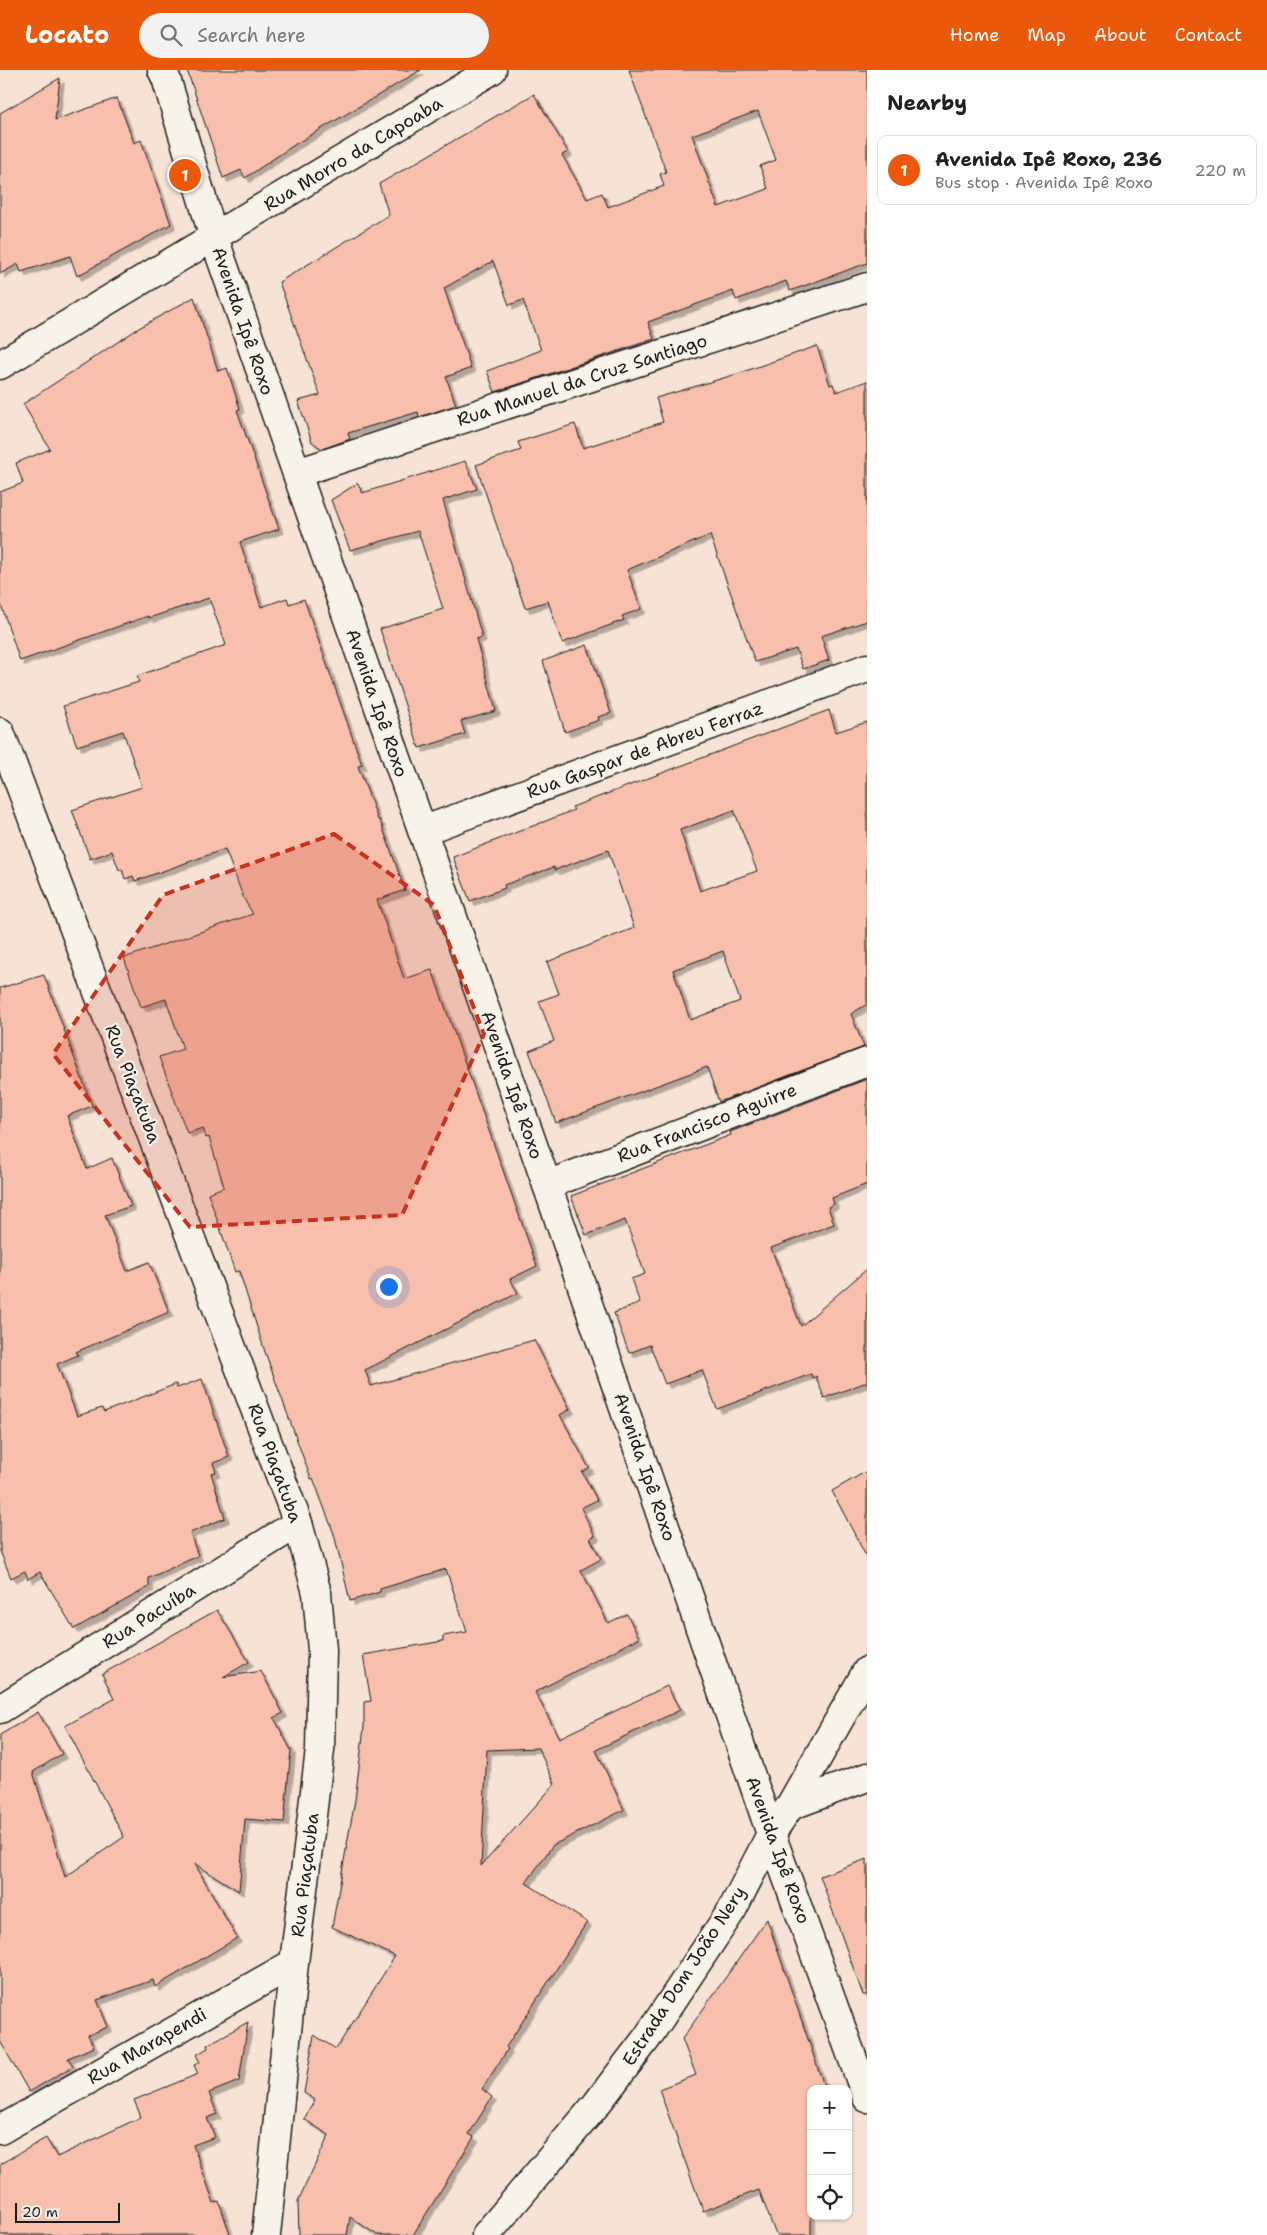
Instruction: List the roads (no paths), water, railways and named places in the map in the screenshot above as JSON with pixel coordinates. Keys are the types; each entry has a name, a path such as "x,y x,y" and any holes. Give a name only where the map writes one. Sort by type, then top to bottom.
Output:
{"street":[{"name":"Avenida Ipê Roxo","path":"162,70 214,238 547,1185 771,1834 867,2098"},
{"name":"Rua Morro da Capoaba","path":"0,365 492,70"},
{"name":"Rua Manuel da Cruz Santiago","path":"297,473 867,287"},
{"name":"Rua Gaspar de Abreu Ferraz","path":"422,831 867,668"},
{"name":"Rua Piaçatuba","path":"0,732 298,1523 317,1593 322,1650 320,1750 294,1962 266,2235"},
{"name":"Rua Francisco Aguirre","path":"547,1185 867,1062"},
{"name":"Rua Pacuíba","path":"0,1708 298,1523"},
{"name":"Estrada Dom João Nery","path":"486,2235 595,2106 647,2038 732,1910 771,1834 790,1806 867,1671"},
{"path":"790,1806 867,1777"},
{"name":"Rua Marapendi","path":"0,2130 294,1962"}],"place":[{"name":"Avenida Ipê Roxo, 236","path":"185,175"}]}
